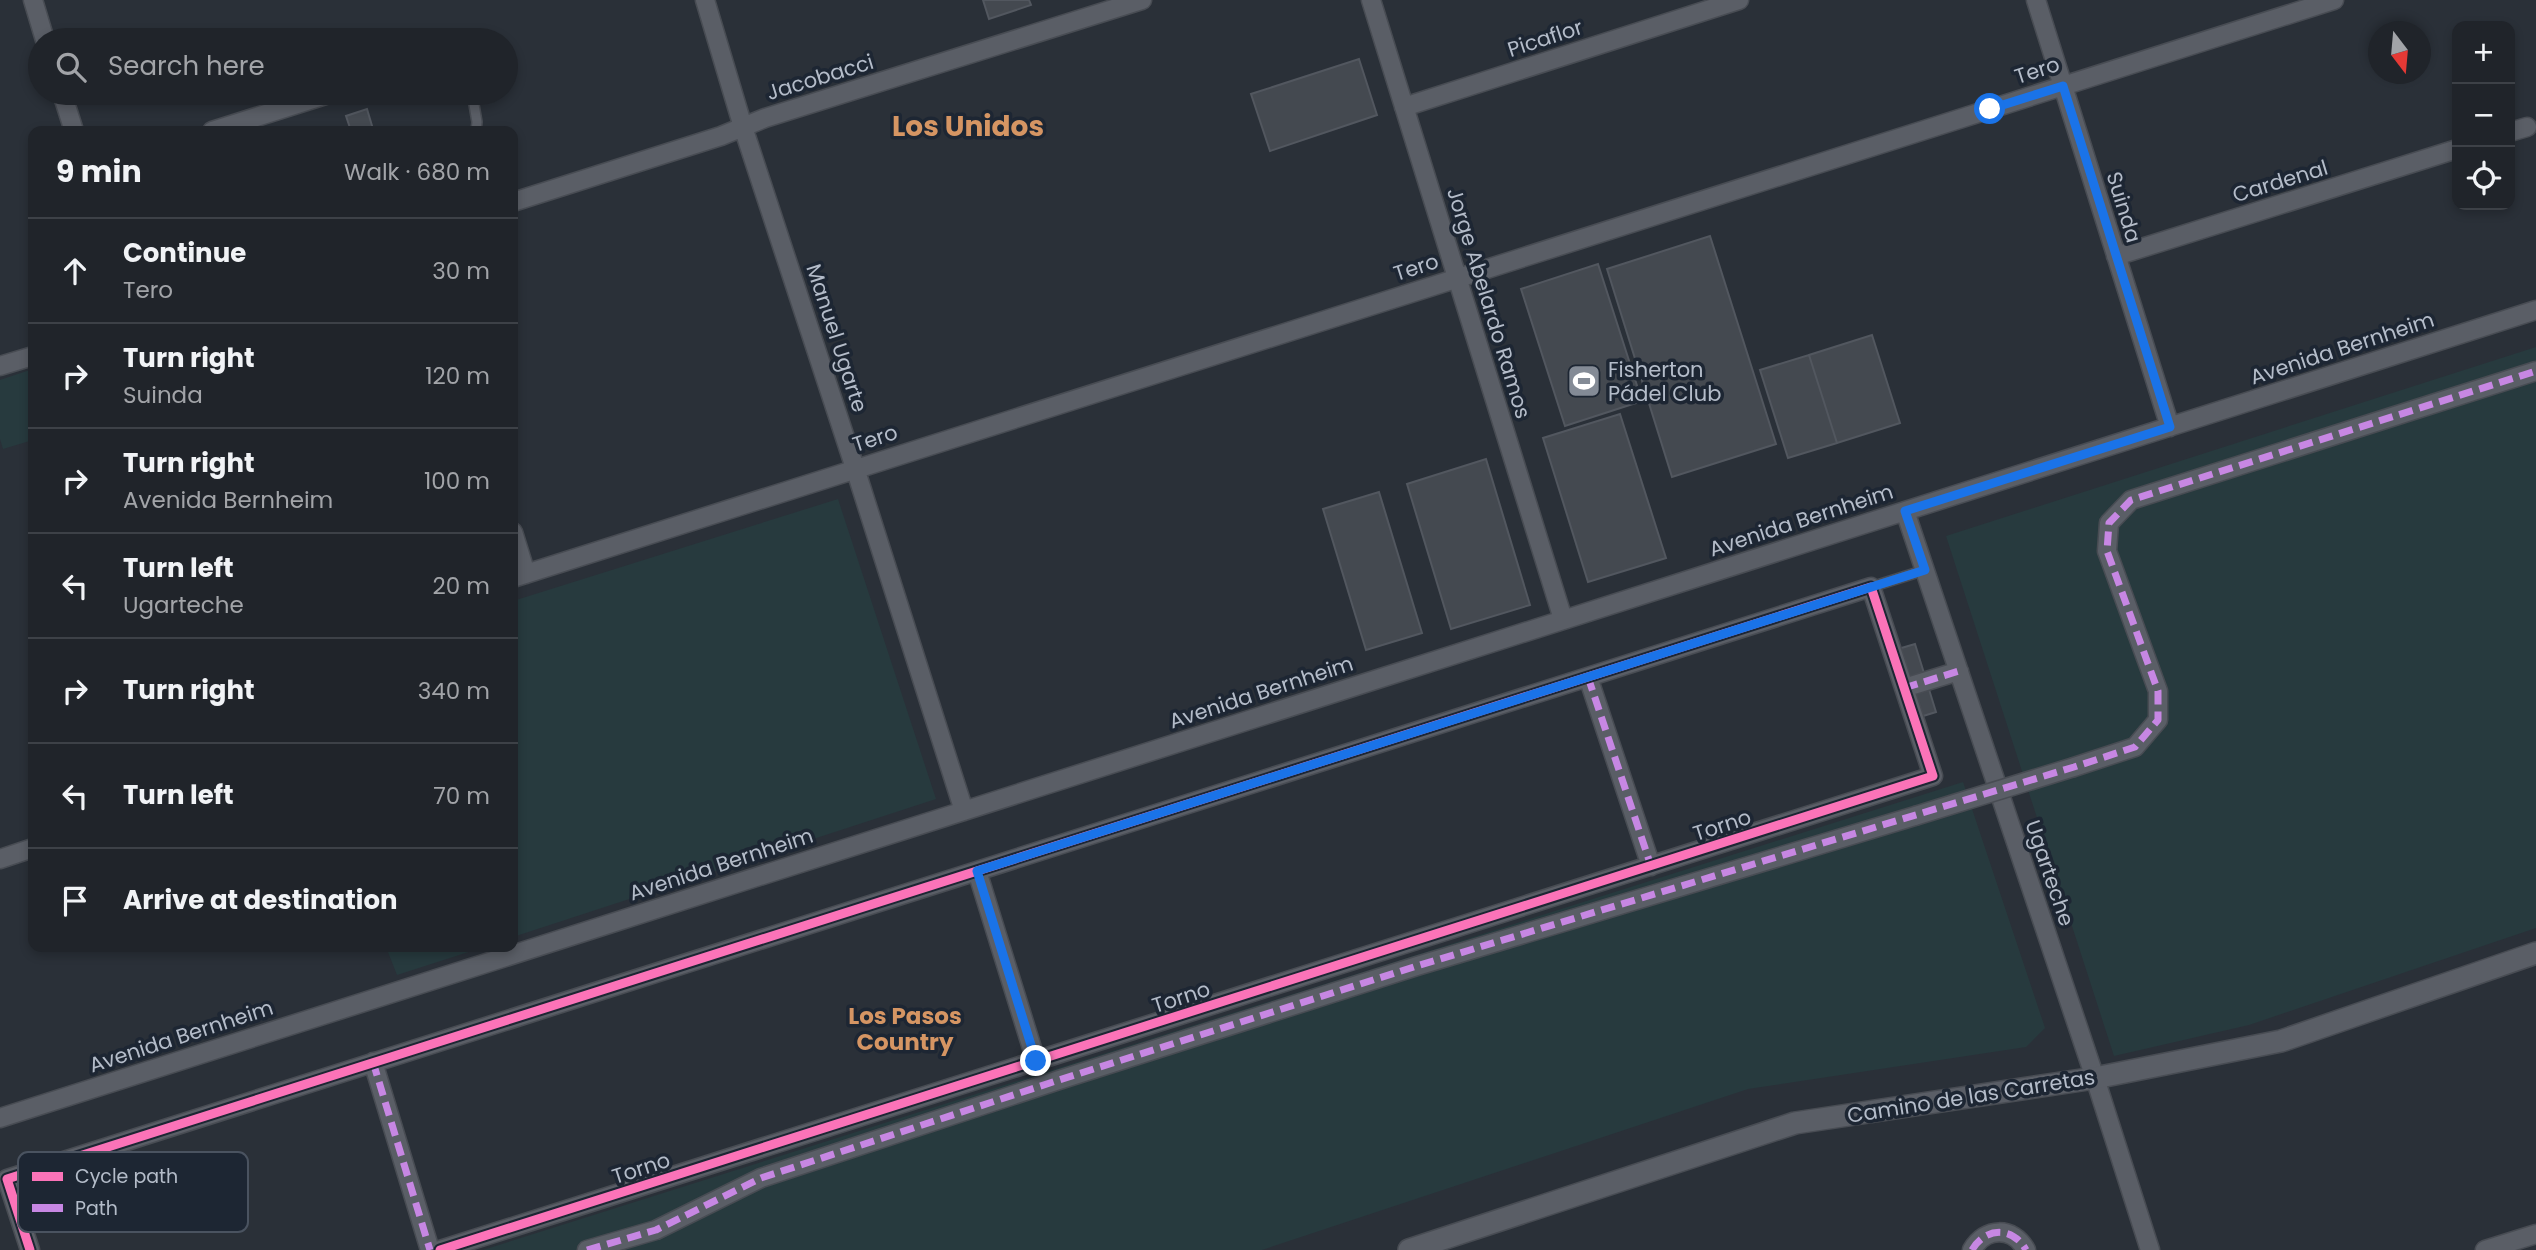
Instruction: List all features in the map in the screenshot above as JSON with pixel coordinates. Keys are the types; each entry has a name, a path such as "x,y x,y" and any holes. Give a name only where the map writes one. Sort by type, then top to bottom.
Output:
{"street":[{"path":"33,0 41,28"},
{"name":"Manuel Ugarte","path":"705,0 743,127 964,811"},
{"name":"Jacobacci","path":"518,200 765,118 1142,0"},
{"name":"Jorge Abelardo Ramos","path":"1371,0 1563,620"},
{"name":"Picaflor","path":"1404,107 1739,0"},
{"name":"Suinda","path":"2036,0 2170,427"},
{"name":"Tero","path":"520,576 2334,0"},
{"path":"66,105 72,126"},
{"path":"228,126 294,105"},
{"name":"Cardenal","path":"2116,256 2452,151"},
{"name":"Avenida Bernheim","path":"0,1118 2536,310"},
{"path":"0,366 28,358"},
{"path":"587,1250 656,1230 761,1178 1059,1080 1417,966 2135,747 2158,720 2158,691 2107,551 2109,523 2131,500 2536,371"},
{"name":"Ugarteche","path":"1905,511 2150,1250"},
{"path":"91,1152 1871,587 1904,688 1959,671"},
{"path":"1588,677 1651,866"},
{"name":"Torno","path":"440,1250 1933,776 1904,688"},
{"path":"0,859 28,850"},
{"path":"977,871 1036,1061"},
{"name":"Camino de las Carretas","path":"1409,1250 1795,1123 2095,1078 2281,1041 2536,953"},
{"path":"373,1062 430,1250"},
{"path":"18,1175 7,1179 18,1213"},
{"path":"24,1232 30,1250"},
{"path":"1972,1250 1984,1236 2003,1232 2020,1240 2026,1250"},
{"path":"2485,1250 2536,1234"}],"lane":[{"path":"474,105 477,126"},
{"path":"1871,587 1925,570"}],"green space":[{"path":"2536,347 2536,928 2249,1025 2114,1056 1946,536"},
{"path":"28,371 28,442 3,449 0,439 0,380"},
{"path":"838,499 936,799 518,935 518,599"},
{"path":"1963,782 2045,1028 2026,1047 1748,1089 1262,1250 483,1250"},
{"path":"388,952 468,952 397,975"}],"building":[{"path":"983,0 1029,0 1031,5 989,19"},
{"path":"1359,59 1377,115 1270,151 1251,94"},
{"path":"367,109 372,126 349,126 346,116"},
{"path":"1710,236 1776,444 1672,477 1607,269"},
{"path":"1598,264 1642,401 1565,426 1521,289"},
{"path":"1872,335 1900,423 1837,443 1809,355"},
{"path":"1809,355 1837,443 1788,458 1760,370"},
{"path":"1620,414 1666,558 1588,582 1543,438"},
{"path":"1486,459 1530,605 1451,629 1407,484"},
{"path":"1379,492 1422,633 1366,650 1323,509"},
{"path":"1915,644 1936,712 1920,717 1898,649"}],"marked path":[{"path":"587,1250 656,1230 761,1178 1059,1080 1417,966 2135,747 2158,720 2158,691 2107,551 2109,523 2131,500 2536,371"},
{"path":"1904,688 1959,671"},
{"path":"1588,677 1651,866"},
{"path":"977,871 1036,1061"},
{"path":"373,1062 430,1250"},
{"path":"1972,1250 1984,1237 1999,1232 2014,1237 2026,1250"}],"cycle path":[{"path":"92,1152 1871,587 1933,776 440,1250"},
{"path":"18,1176 7,1179 18,1213"},
{"path":"24,1232 30,1250"}],"place":[{"name":"Fisherton Pádel Club","path":"1584,381"}],"district":[{"name":"Los Unidos","path":"968,126"},
{"name":"Los Pasos Country","path":"905,1029"}],"route":[{"path":"1036,1061 977,871 1925,570 1905,511 2170,427 2063,86 1990,109"}]}
